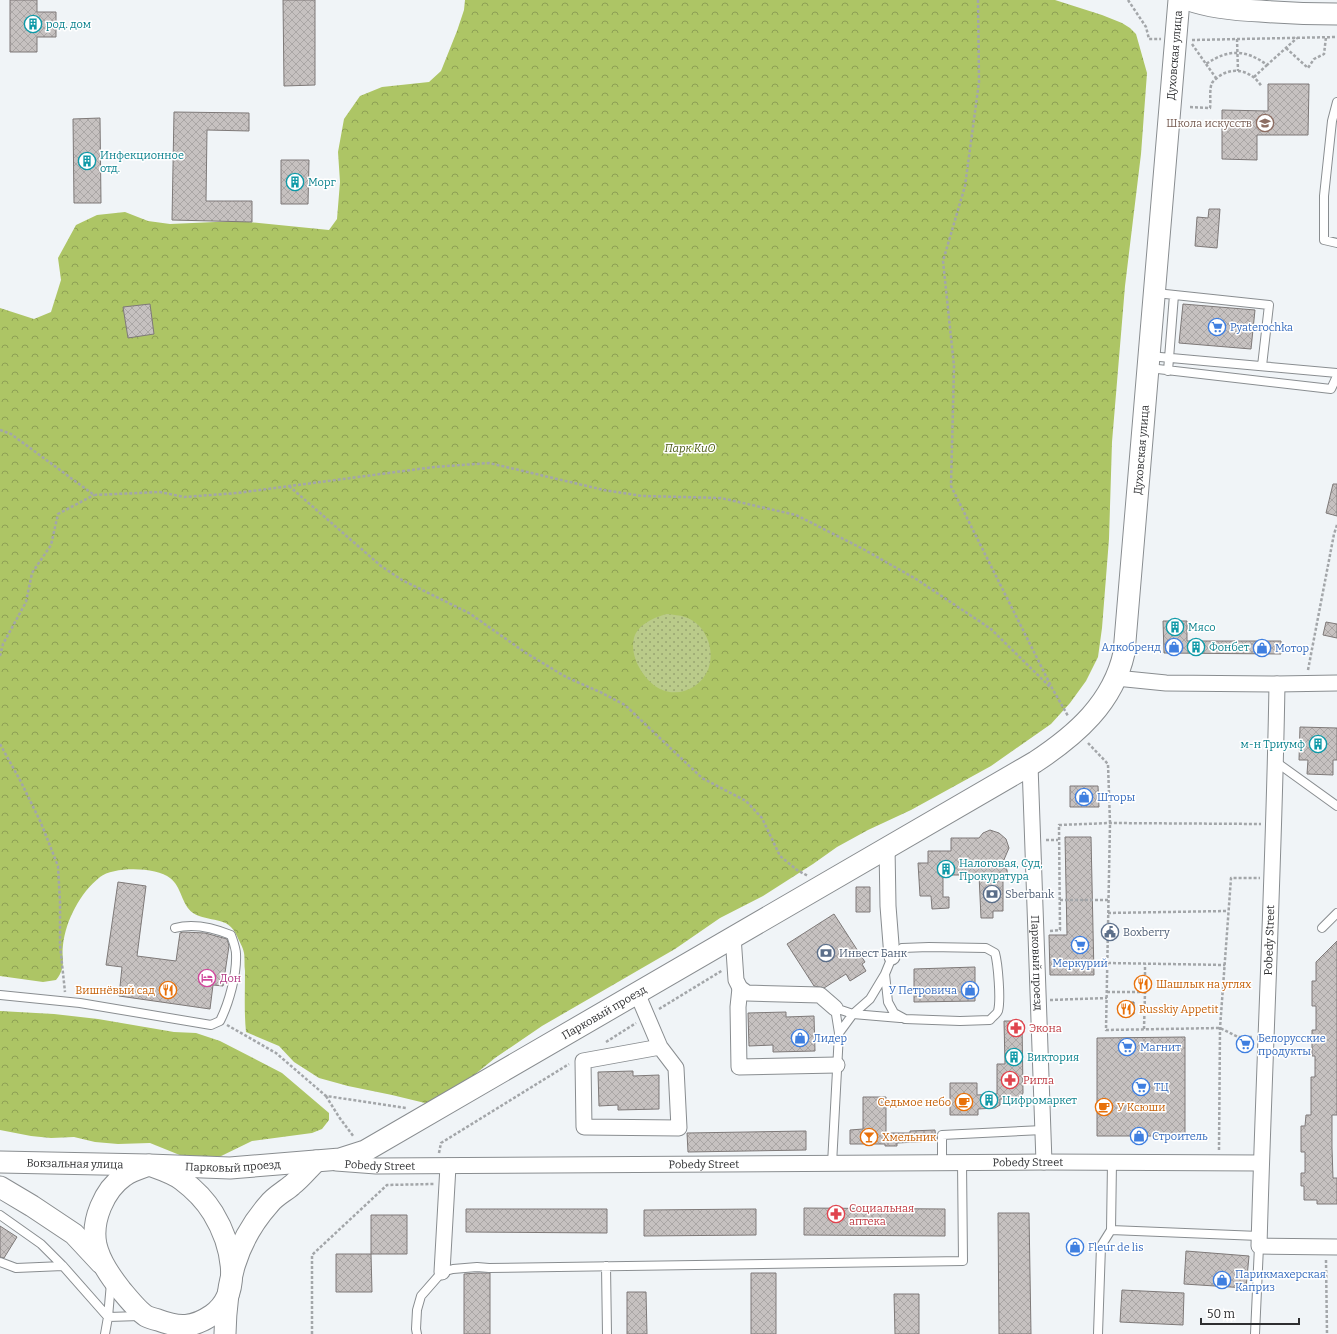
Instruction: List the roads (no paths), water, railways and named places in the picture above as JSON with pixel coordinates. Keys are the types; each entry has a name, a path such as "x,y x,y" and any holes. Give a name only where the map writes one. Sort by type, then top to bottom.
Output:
{"street":[{"name":"Духовская улица","path":"1116,678 1122,662 1125,646 1159,363 1164,294 1175,40 1179,0"},
{"path":"1189,0 1200,4 1233,9 1298,14 1337,14"},
{"path":"1116,678 1166,683 1337,683"},
{"name":"Парковый проезд","path":"149,1165 230,1168 340,1159 365,1151 733,936 1030,765 1062,744 1077,731 1096,710 1110,690 1116,678"},
{"name":"Pobedy Street","path":"316,1161 376,1166 832,1164 942,1162 1261,1163 1276,762 1277,684"},
{"name":"Парковый проезд","path":"1030,765 1044,1162"},
{"path":"887,847 888,906 892,957"},
{"path":"733,936 736,980 740,988 747,993 820,995 836,1008"},
{"path":"740,988 738,1007 740,1067 837,1065"},
{"path":"637,993 660,1047 676,1068 679,1128 584,1128 583,1061 660,1047"},
{"path":"0,1187 74,1234 109,1274 150,1325 166,1323 180,1326 191,1326 204,1320 220,1308 226,1300 241,1244 257,1219 269,1203 292,1185 316,1161"},
{"name":"Вокзальная улица","path":"0,1162 149,1165"},
{"path":"1261,1163 1259,1241 1331,1247"},
{"path":"109,1274 97,1247 95,1238 95,1228 98,1214 108,1193 124,1176 134,1170 149,1165 181,1179 203,1199 213,1213 227,1247 232,1273 226,1313 225,1334"},
{"path":"442,1272 448,1166"}],"lane":[{"path":"1337,102 1332,121 1324,196 1324,240 1337,243"},
{"path":"1164,294 1269,306 1262,366"},
{"path":"1159,363 1262,366 1337,375 1330,389 1159,363"},
{"path":"1276,762 1337,806"},
{"path":"1322,928 1337,913"},
{"path":"0,995 80,1003 211,1025 220,1021 227,1008 232,989 236,952 231,935 218,930 186,925 175,928"},
{"path":"832,1164 839,1033 836,1008 853,1014 905,1019 971,1021 990,1020 997,1012 999,1001 995,953 986,948 902,948 892,957 885,974 870,999 853,1014 839,1033"},
{"path":"885,974 888,1002 894,1013 905,1019"},
{"path":"942,1162 942,1135 1043,1130"},
{"path":"417,1334 417,1310 421,1296 442,1272 453,1269 477,1267 963,1261 962,1162"},
{"path":"1098,1334 1101,1246 1111,1230 1112,1162"},
{"path":"0,1215 41,1244 63,1266 108,1317 150,1325"},
{"path":"1111,1230 1259,1241 1255,1334"},
{"path":"0,1262 16,1268 63,1266"},
{"path":"606,1266 607,1334"},
{"path":"105,1334 108,1317 109,1274"}],"place":[{"name":"род. дом","path":"33,24"},
{"name":"Школа искусств","path":"1265,123"},
{"name":"Инфекционное отд.","path":"87,161"},
{"name":"Морг","path":"295,182"},
{"name":"Pyaterochka","path":"1217,327"},
{"name":"Мясо","path":"1175,627"},
{"name":"Алкобренд","path":"1174,647"},
{"name":"Фонбет","path":"1196,647"},
{"name":"Мотор","path":"1262,648"},
{"name":"м-н Триумф","path":"1318,744"},
{"name":"Шторы","path":"1084,797"},
{"name":"Налоговая, Суд, Прокуратура","path":"946,869"},
{"name":"Sberbank","path":"992,894"},
{"name":"Boxberry","path":"1110,932"},
{"name":"Меркурий","path":"1080,945"},
{"name":"Инвест Банк","path":"826,953"},
{"name":"Дон","path":"207,978"},
{"name":"Шашлык на углях","path":"1143,984"},
{"name":"Вишнёвый сад","path":"168,990"},
{"name":"У Петровича","path":"970,990"},
{"name":"Russkiy Appetit","path":"1126,1009"},
{"name":"Экона","path":"1016,1028"},
{"name":"Лидер","path":"800,1038"},
{"name":"Белорусские продукты","path":"1245,1044"},
{"name":"Магнит","path":"1127,1047"},
{"name":"Виктория","path":"1014,1057"},
{"name":"Ригла","path":"1010,1080"},
{"name":"ТЦ","path":"1141,1087"},
{"name":"Цифромаркет","path":"989,1100"},
{"name":"Седьмое небо","path":"964,1102"},
{"name":"У Ксюши","path":"1104,1107"},
{"name":"Строитель","path":"1139,1136"},
{"name":"Хмельник","path":"869,1137"},
{"name":"Социальная аптека","path":"836,1214"},
{"name":"Fleur de lis","path":"1075,1247"},
{"name":"Парикмахерская Каприз","path":"1222,1280"}],"park label":[{"name":"Парк КиО","path":"690,448"}]}
